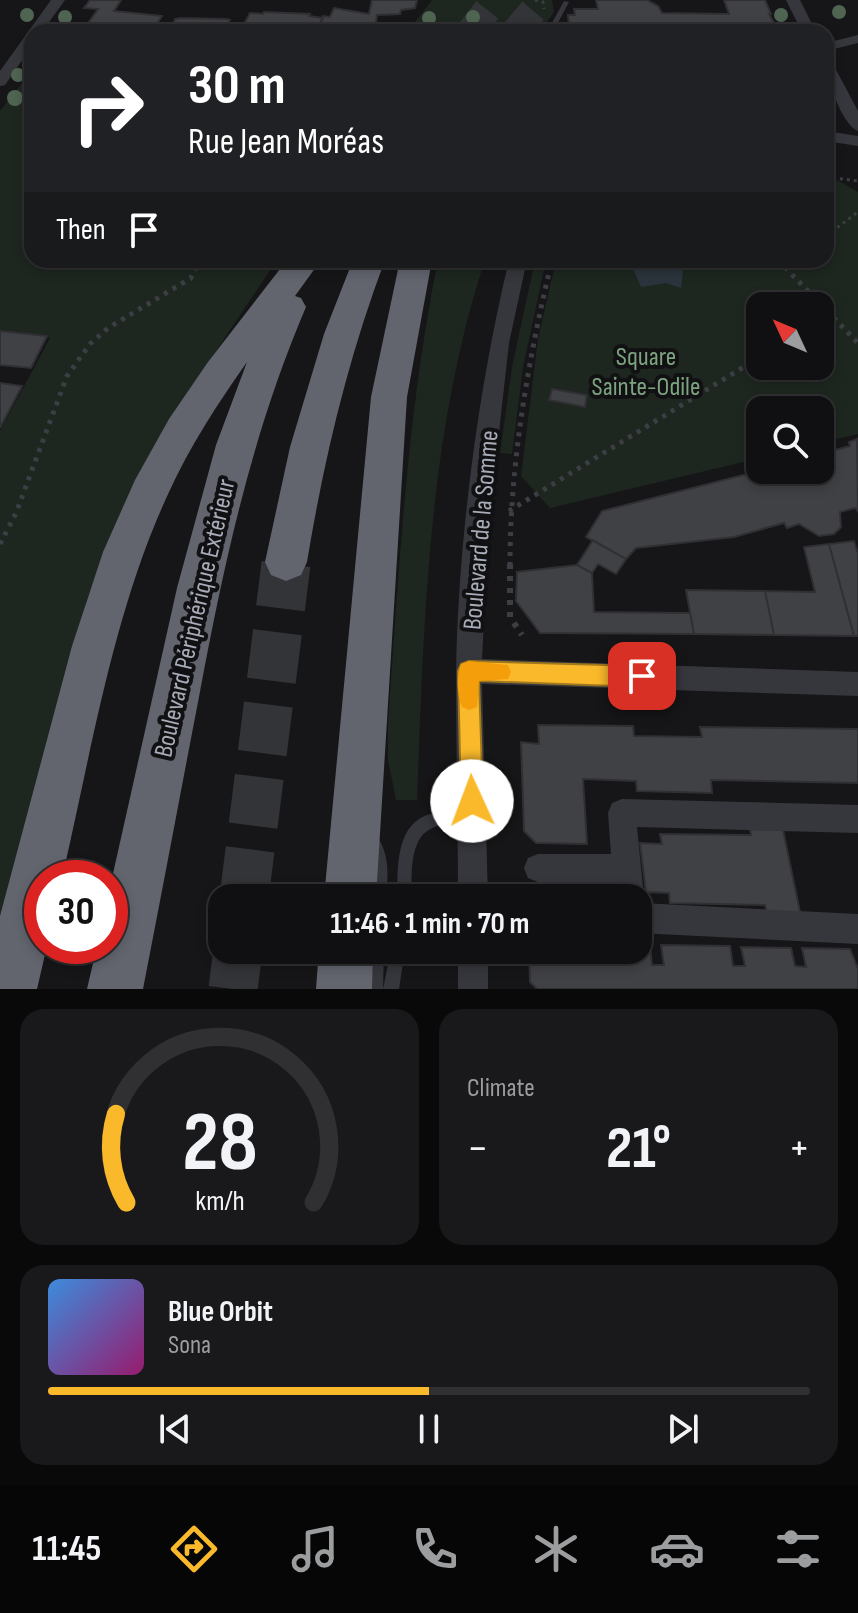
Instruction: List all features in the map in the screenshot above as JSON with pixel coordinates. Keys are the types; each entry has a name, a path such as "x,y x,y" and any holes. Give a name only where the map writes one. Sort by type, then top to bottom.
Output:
{"highway":[{"path":"9,989 94,643 128,539 149,491 185,426 243,340 299,268"},
{"name":"Boulevard Périphérique Extérieur","path":"115,989 215,514 244,412 263,362 308,268"},
{"path":"286,562 324,391 366,268"},
{"path":"351,884 389,397 414,268"},
{"path":"344,989 345,964"}],"street":[{"path":"42,24 58,0"},
{"path":"793,0 805,24"},
{"path":"834,45 858,39"},
{"path":"0,46 24,42"},
{"path":"0,82 24,49"},
{"path":"834,80 858,126"},
{"path":"834,137 858,141"},
{"name":"Boulevard de la Somme","path":"473,884 469,671 478,522 499,343 516,268"},
{"path":"469,671 858,684"},
{"path":"628,884 622,813 858,819"},
{"path":"538,868 626,868"},
{"path":"652,919 858,929"},
{"path":"473,964 473,989"}],"lane":[{"path":"554,24 566,2"},
{"path":"405,884 407,851 415,830 430,820 461,811 472,801"},
{"path":"356,824 378,849 380,884"},
{"path":"375,989 376,964"},
{"path":"391,989 395,964"}],"path":[{"path":"834,178 858,181"},
{"path":"834,230 858,212"},
{"path":"0,544 16,513 67,376 77,361 108,328 191,278 196,268"},
{"path":"522,635 510,617 510,510 533,338 550,268"},
{"path":"788,268 808,292"},
{"path":"834,321 858,343"},
{"path":"478,522 491,522 746,366"}],"green space":[{"path":"432,0 552,0 554,12 546,24 413,24"},
{"path":"24,80 24,268 272,268 206,366 120,515 87,599 0,938 0,431 50,338 0,331 0,111"},
{"name":"Square Sainte-Odile","path":"834,180 858,192 858,434 834,440 834,396 746,396 746,461 550,508 521,476 538,339 554,268 834,268"},
{"path":"436,268 483,268 451,392 440,460 427,595 417,800 396,800 388,760 388,723 411,433"},
{"path":"533,268 544,268 523,368 512,454 500,453 512,367"}],"shaded area":[{"path":"633,268 682,268 681,288 666,283 641,287"}],"building":[{"path":"90,0 121,0 114,11 162,16 156,24 88,24 98,9 84,8"},
{"path":"372,0 417,0 415,8 401,10 400,14 377,15 376,24 320,24 323,16 330,17 334,8 369,14"},
{"path":"596,0 647,0 658,6 662,13 729,14 724,0 765,0 775,24 569,24 568,15 575,15 574,9 598,9"},
{"path":"250,13 310,14 323,18 320,24 244,24"},
{"path":"180,18 227,19 230,20 228,23 233,24 173,24 175,19"},
{"path":"0,331 47,336 31,368 0,365"},
{"path":"0,383 22,386 0,428"},
{"path":"552,389 587,395 585,407 549,400"},
{"path":"857,439 858,511 855,508 840,512 841,527 834,534 819,536 799,524 787,528 784,523 734,537 636,548 626,559 586,537 602,511 746,474 746,484 834,484 834,450 850,446 849,442"},
{"path":"593,540 626,559 616,574 598,564 592,573 577,565"},
{"path":"854,541 858,554 858,636 854,636 829,544"},
{"path":"829,544 854,636 774,635 765,591 815,592 804,547"},
{"path":"577,565 592,573 594,612 690,613 694,634 540,633 516,601 517,572"},
{"path":"686,590 765,591 774,635 694,634"},
{"path":"538,725 633,726 634,736 702,737 700,727 858,729 858,783 711,780 712,793 637,791 636,781 583,779 587,844 536,843 524,831 521,742 539,744"},
{"path":"750,829 783,830 800,912 767,913 765,905 670,903 669,893 652,892 652,884 645,884 640,843 662,844 660,834 751,835"},
{"path":"661,945 730,946 733,966 745,966 741,947 791,948 795,966 806,967 802,948 850,949 858,969 858,989 537,989 530,982 529,964 664,965"}],"tunnel":[{"path":"476,24 495,0"},
{"path":"522,24 542,0"},
{"path":"246,884 286,564"},
{"path":"233,989 236,964"}],"slow traffic":[{"path":"469,699 469,671 501,672"}],"route":[{"path":"472,801 469,671 642,676"}]}
